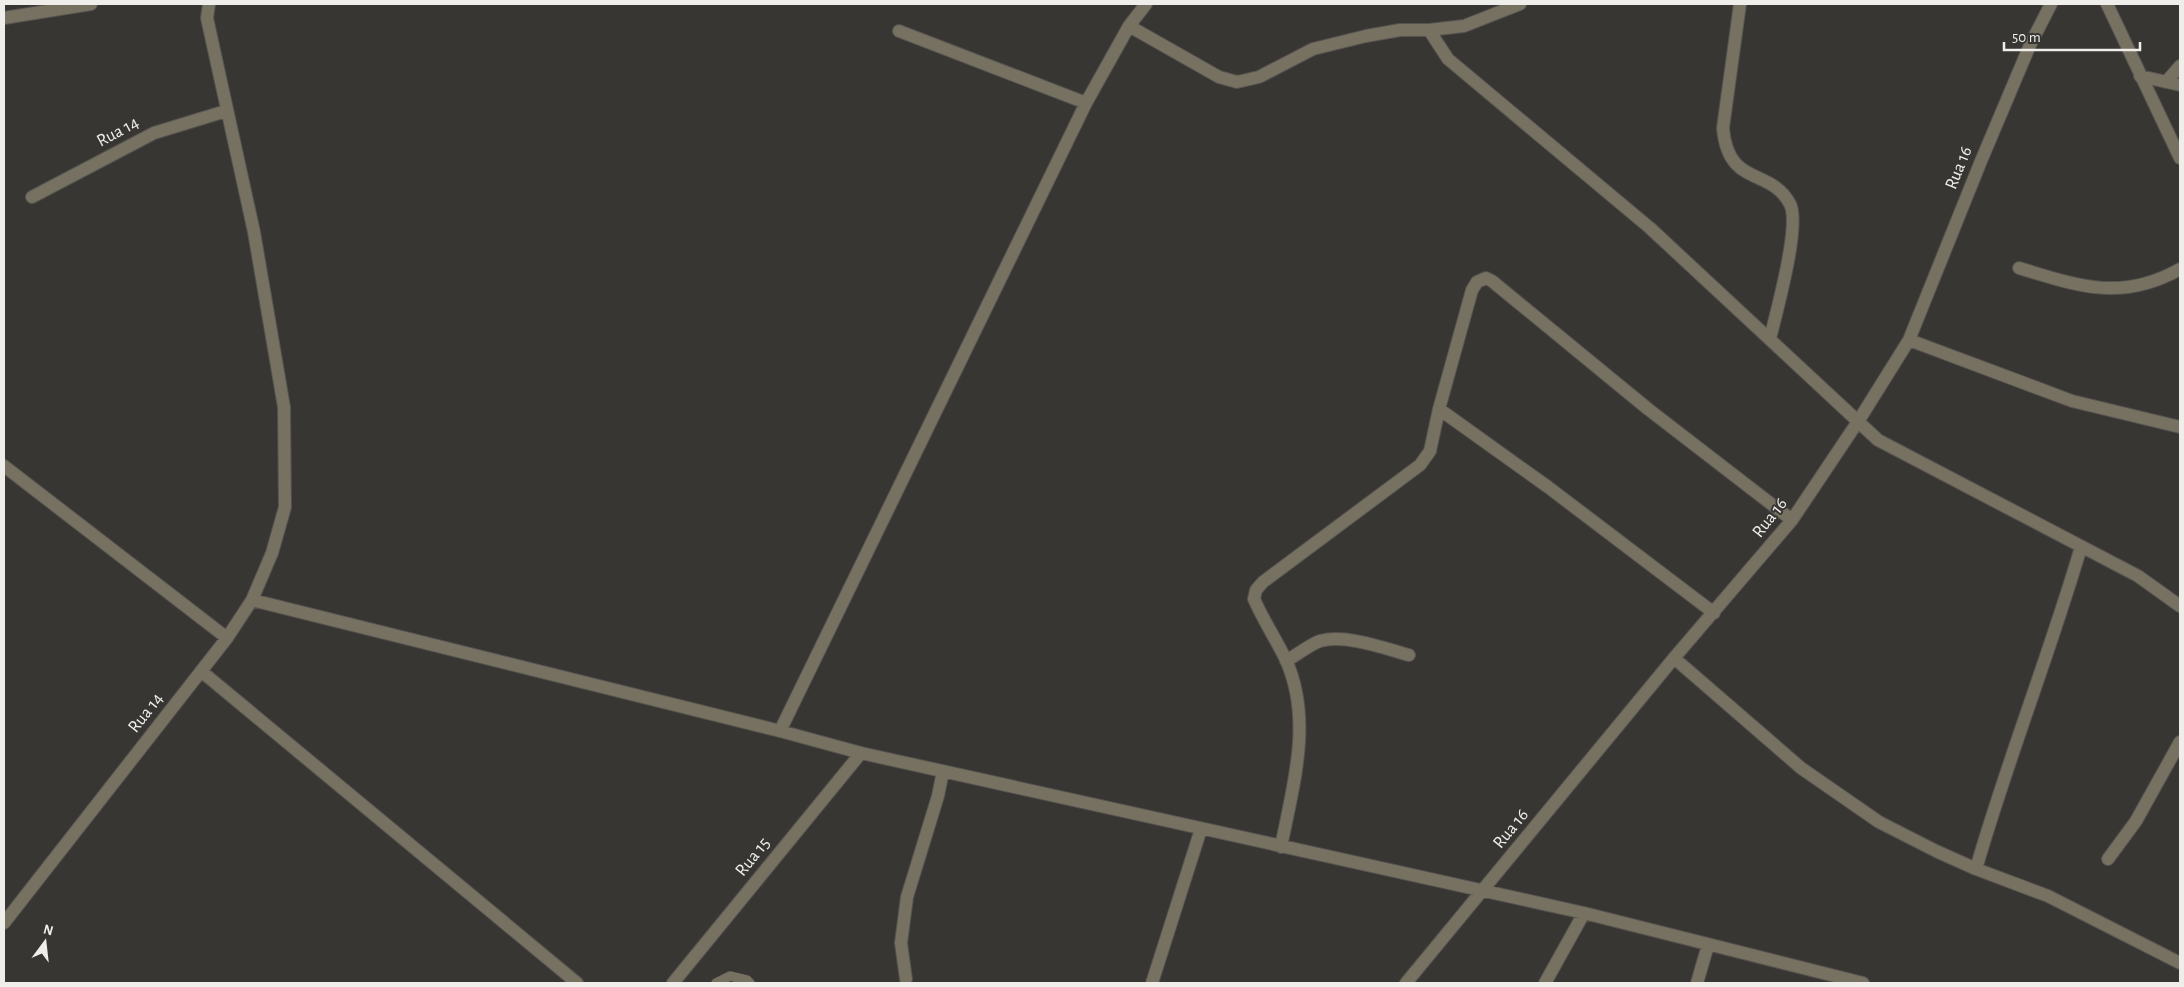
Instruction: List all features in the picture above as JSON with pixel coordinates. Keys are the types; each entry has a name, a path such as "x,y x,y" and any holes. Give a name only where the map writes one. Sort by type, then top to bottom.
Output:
{"street":[{"path":"4,18 91,4"},
{"name":"Rua 14","path":"4,923 227,638 252,600 272,553 285,507 284,407 254,232 226,111 208,18 210,4"},
{"path":"780,731 1086,103 1129,26 1146,4"},
{"path":"1129,26 1219,77 1237,82 1259,77 1314,49 1400,30 1429,30 1464,26 1520,4"},
{"path":"1740,4 1723,128 1724,141 1729,156 1740,169 1777,189 1790,204 1793,233 1770,339"},
{"name":"Rua 16","path":"1406,983 1674,658 1792,520 1859,420 1909,340 1988,144 2030,45 2051,4"},
{"path":"2107,4 2180,158"},
{"path":"1429,30 1448,59 1650,228 1859,420 1878,440 2138,576 2180,606"},
{"path":"899,31 1086,103"},
{"path":"2166,82 2180,66"},
{"path":"2140,76 2180,84"},
{"name":"Rua 14","path":"32,197 154,133 226,111"},
{"path":"2019,268 2078,286 2112,289 2147,284 2180,269"},
{"path":"1282,847 1299,752 1301,723 1298,696 1286,661 1254,600 1256,590 1263,582 1420,465 1430,451 1439,409 1472,290 1477,282 1486,278 1492,281 1648,409 1792,520"},
{"path":"1909,340 2072,401 2180,427"},
{"path":"1439,409 1548,487 1714,613"},
{"path":"4,466 227,638"},
{"path":"1976,869 2063,608 2081,547"},
{"path":"252,600 862,753 1584,913 1860,983"},
{"path":"1286,661 1319,642 1334,639 1363,643 1409,655"},
{"path":"1674,658 1808,774 1879,822 1976,869 2048,896 2180,963"},
{"path":"201,671 577,983"},
{"path":"2108,858 2136,821 2180,742"},
{"name":"Rua 15","path":"672,983 862,753"},
{"path":"906,979 901,944 907,897 938,796 943,771"},
{"path":"1152,983 1201,829"},
{"path":"1546,983 1584,913"},
{"path":"1696,983 1708,945"}],"lane":[{"path":"716,983 730,976 747,980 750,983"}]}
